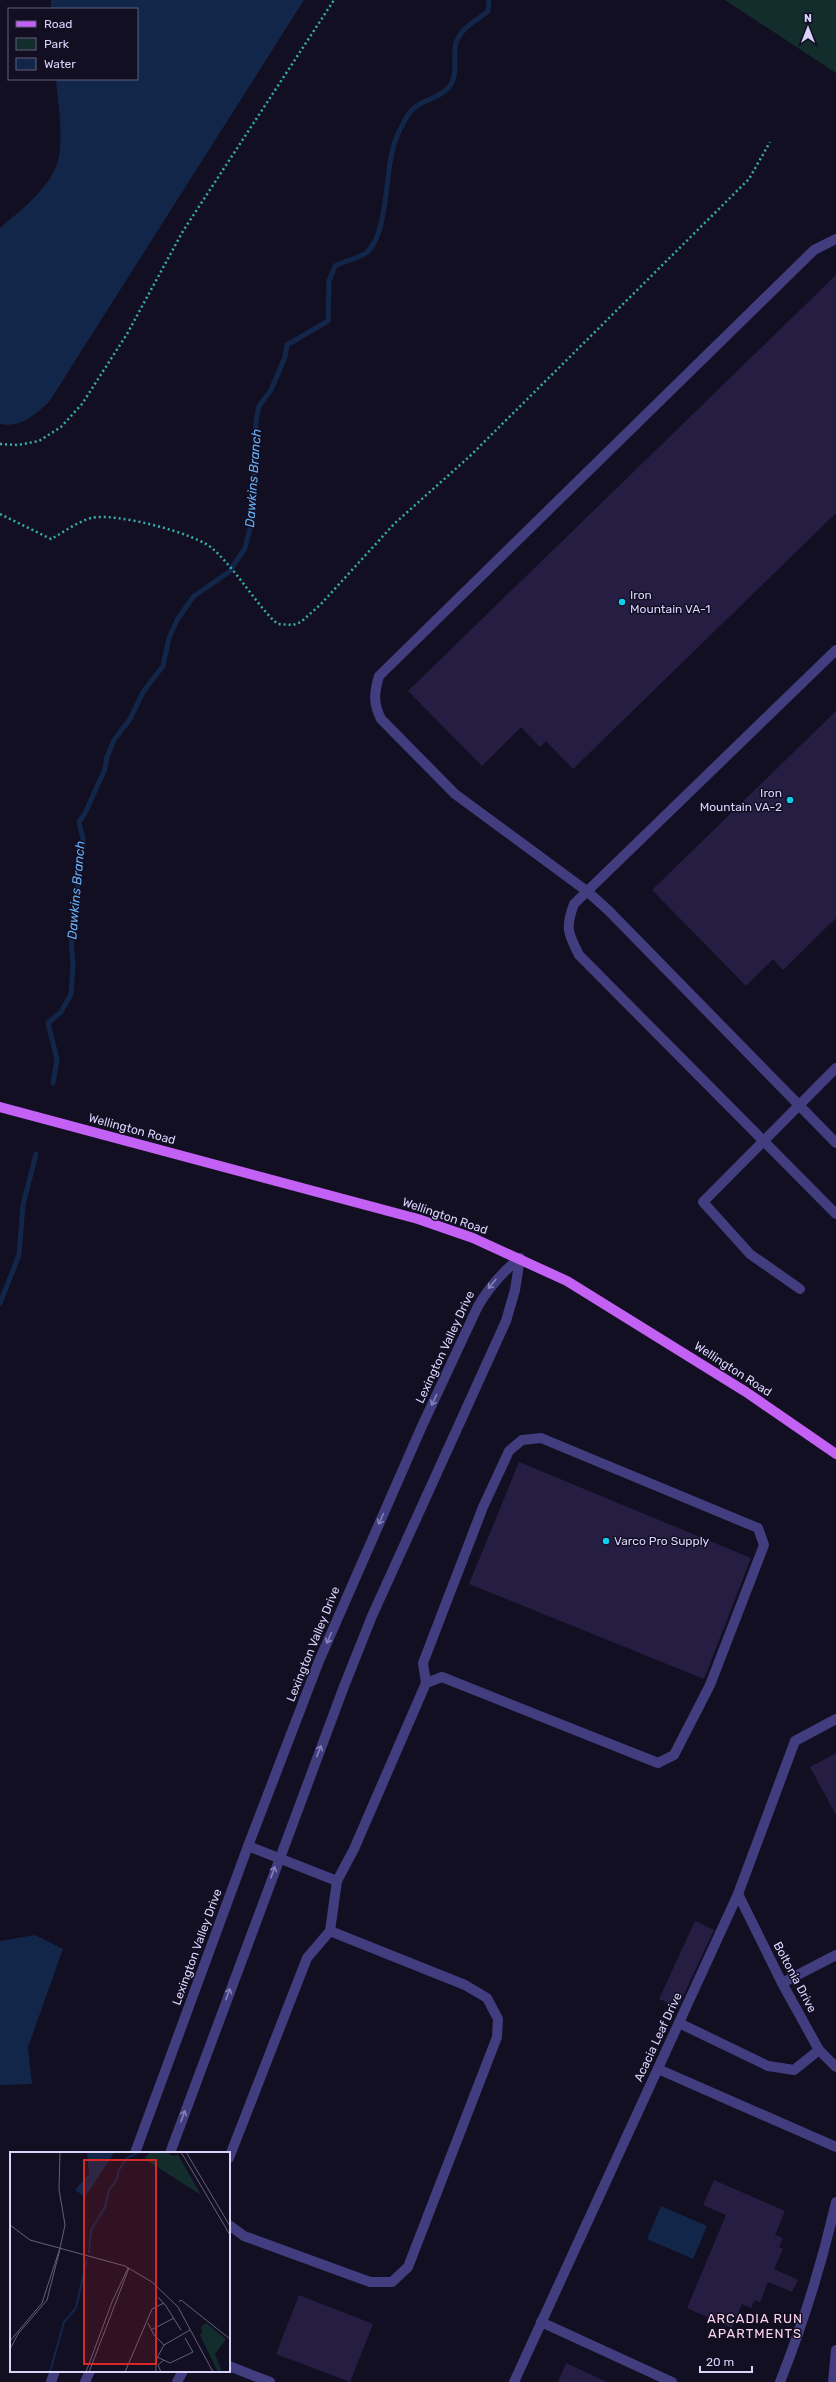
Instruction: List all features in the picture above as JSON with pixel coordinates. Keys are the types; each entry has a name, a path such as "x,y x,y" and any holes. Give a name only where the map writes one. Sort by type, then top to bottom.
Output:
{"main road":[{"name":"Wellington Road","path":"0,1107 418,1219 472,1238 520,1258 567,1281 615,1309 746,1392 836,1454"}],"street":[{"path":"836,239 814,250 379,676 374,693 374,706 380,719 455,794 588,892 836,1143"},
{"path":"836,650 574,904 568,920 568,932 579,955 836,1214"},
{"path":"800,1289 750,1254 703,1202 836,1068"},
{"path":"170,2152 279,1857 372,1616 506,1321 515,1290 520,1258"},
{"name":"Lexington Valley Drive","path":"135,2152 248,1846 348,1592 457,1351 489,1287 503,1271 520,1258"},
{"path":"230,2155 307,1958 330,1931 337,1881 354,1849 426,1682 423,1663 483,1507 509,1451 522,1440 541,1438 758,1528 764,1545 710,1684 674,1755 658,1763 442,1676 426,1682"},
{"name":"Acacia Leaf Drive","path":"514,2382 738,1894 795,1741 836,1720"},
{"path":"248,1846 337,1881"},
{"name":"Boltonia Drive","path":"738,1894 782,1983 819,2050 836,2067"},
{"path":"230,2226 244,2236 370,2282 392,2282 408,2267 497,2037 498,2019 487,1998 465,1985 330,1931"},
{"path":"782,1983 836,1955"},
{"path":"679,2023 768,2066 794,2070 819,2050"},
{"path":"658,2069 836,2148"},
{"path":"780,2382 793,2348 825,2247 836,2202"},
{"path":"541,2322 672,2382"},
{"path":"833,2382 836,2350"},
{"path":"230,2366 270,2382"},
{"path":"51,2382 55,2372"},
{"path":"86,2382 90,2372"},
{"path":"177,2382 182,2372"}],"path":[{"path":"0,444 18,445 39,441 61,427 82,404 127,334 183,231 334,0"},
{"path":"0,514 51,539 93,518 127,520 192,536 212,548 226,562 274,621 286,625 301,622 321,604 394,524 470,456 749,179 770,142"}],"green space":[{"path":"725,0 836,0 836,73"}],"water":[{"path":"51,0 304,0 49,402 33,416 21,422 8,425 0,424 0,228 36,196 51,177 56,166 60,146 60,117 56,80 138,80 138,8 51,8"},
{"path":"35,1935 63,1949 28,2047 32,2084 0,2085 0,1941"},
{"path":"661,2206 707,2226 693,2259 647,2239"}],"building":[{"name":"Iron Mountain VA-1","path":"836,275 836,513 573,769 546,741 540,747 521,727 482,766 408,691"},
{"name":"Iron Mountain VA-2","path":"836,711 836,918 783,970 773,959 746,986 652,890"},
{"path":"519,1462 751,1558 704,1679 469,1584"},
{"path":"836,1753 836,1815 810,1767"},
{"path":"695,1921 714,1930 678,2007 659,1999"},
{"path":"714,2180 785,2211 775,2235 783,2238 779,2247 783,2249 774,2269 798,2280 792,2292 768,2282 760,2302 755,2300 751,2308 742,2304 732,2328 687,2308 726,2215 703,2205"},
{"path":"299,2295 373,2324 350,2382 276,2354"},
{"path":"566,2363 607,2382 558,2382"}],"waterway":[{"name":"Dawkins Branch","path":"53,1083 57,1059 48,1023 61,1012 71,994 73,966 71,933 75,924 79,868 84,843 79,822 85,813 105,769 107,757 114,740 130,719 143,692 163,666 169,638 177,620 194,596 229,572 245,548 253,517 256,420 259,406 271,390 285,357 287,345 328,321 329,281 335,266 366,253 373,244 378,233 385,204 390,160 400,129 410,112 421,103 444,92 449,87 454,76 455,46 457,40 467,27 488,11 489,0"},
{"name":"Dawkins Branch","path":"0,1303 19,1255 23,1205 36,1154"}],"place":[{"name":"Iron Mountain VA-1","path":"622,602"},
{"name":"Iron Mountain VA-2","path":"790,800"},
{"name":"Varco Pro Supply","path":"606,1541"}],"district":[{"name":"ARCADIA RUN APARTMENTS","path":"755,2326"}]}
